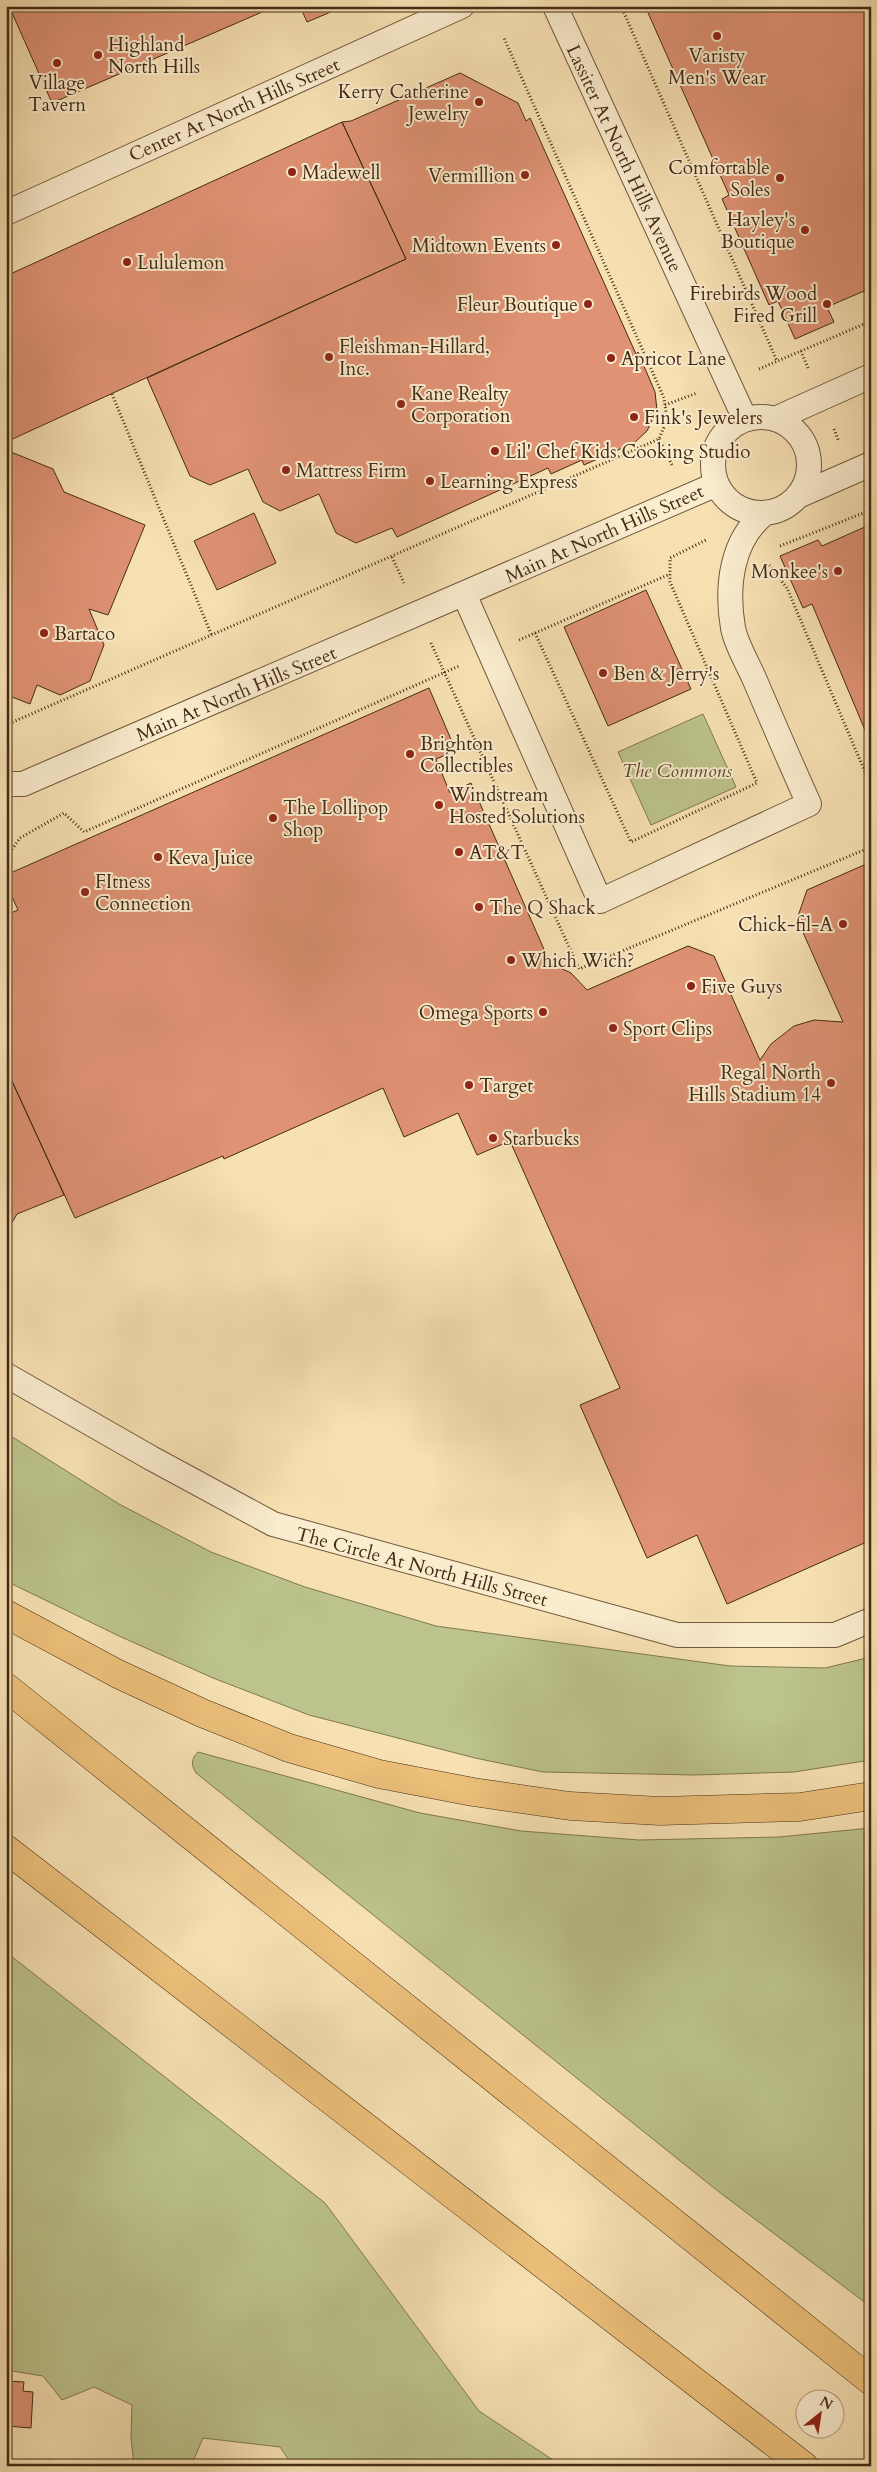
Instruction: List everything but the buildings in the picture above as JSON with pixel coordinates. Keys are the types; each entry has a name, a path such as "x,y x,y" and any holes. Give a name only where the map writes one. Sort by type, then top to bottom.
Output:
{"highway":[{"path":"6,1614 118,1674 202,1714 290,1748 379,1774 473,1792 570,1806 651,1810 730,1810 800,1806 871,1796"},
{"path":"6,1687 871,2381"},
{"path":"6,1849 804,2466"}],"lane":[{"name":"Center At North Hills Street","path":"6,213 462,6"},
{"name":"Lassiter At North Hills Avenue","path":"555,6 746,419"},
{"path":"775,419 871,376"},
{"path":"746,419 760,417 775,419 789,426 800,437 807,452 807,474 798,496"},
{"name":"Main At North Hills Street","path":"746,419 732,427 721,439 714,453 713,469 717,484 725,496 736,506 750,512 765,513"},
{"name":"Main At North Hills Street","path":"464,594 600,901 809,804 733,629 731,578 733,565 744,536 752,523 765,513 789,505 798,496 871,464"},
{"name":"Main At North Hills Street","path":"6,784 23,784 717,484"},
{"name":"The Circle At North Hills Street","path":"6,1375 151,1458 273,1524 283,1527 677,1635 835,1635 871,1620"}],"path":[{"path":"621,6 777,361"},
{"path":"6,724 212,636 659,439 667,420 664,398 504,38"},
{"path":"752,372 871,321"},
{"path":"112,394 212,636"},
{"path":"779,547 871,510"},
{"path":"670,574 535,634 631,842 756,783 670,582 670,574 670,558 709,539"},
{"path":"766,561 786,588 871,786"},
{"path":"6,858 20,838 64,813 84,832 443,673"}],"green space":[{"name":"The Commons","path":"703,714 736,787 651,825 618,752"},
{"path":"6,1433 119,1504 211,1552 305,1587 436,1626 730,1666 825,1668 871,1657 871,1760 794,1772 696,1775 543,1772 475,1758 309,1715 213,1678 119,1636 6,1581"},
{"path":"198,1752 420,1813 521,1831 639,1840 779,1837 871,1828 871,2307 714,2188 196,1773 193,1762"},
{"path":"6,1952 325,2203 479,2411 562,2466 495,2466 476,2463 475,2466 293,2466 280,2447 203,2438 191,2466 134,2466 131,2437 132,2405 94,2387 62,2400 43,2376 6,2370"}],"place":[{"name":"Varisty Men's Wear","path":"717,36"},
{"name":"Highland North Hills","path":"98,55"},
{"name":"Village Tavern","path":"57,63"},
{"name":"Kerry Catherine Jewelry","path":"479,102"},
{"name":"Madewell","path":"292,172"},
{"name":"Vermillion","path":"525,175"},
{"name":"Comfortable Soles","path":"780,178"},
{"name":"Hayley's Boutique","path":"805,230"},
{"name":"Midtown Events","path":"556,245"},
{"name":"Lululemon","path":"127,262"},
{"name":"Fleur Boutique","path":"588,304"},
{"name":"Firebirds Wood Fired Grill","path":"827,304"},
{"name":"Fleishman-Hillard, Inc.","path":"329,357"},
{"name":"Apricot Lane","path":"611,358"},
{"name":"Kane Realty Corporation","path":"401,404"},
{"name":"Fink's Jewelers","path":"634,417"},
{"name":"Lil' Chef Kids Cooking Studio","path":"495,451"},
{"name":"Mattress Firm","path":"286,470"},
{"name":"Learning Express","path":"430,481"},
{"name":"Monkee's","path":"838,571"},
{"name":"Bartaco","path":"44,633"},
{"name":"Ben & Jerry's","path":"603,673"},
{"name":"Brighton Collectibles","path":"410,754"},
{"name":"Windstream Hosted Solutions","path":"439,805"},
{"name":"The Lollipop Shop","path":"273,818"},
{"name":"AT&T","path":"459,852"},
{"name":"Keva Juice","path":"158,857"},
{"name":"FItness Connection","path":"85,892"},
{"name":"The Q Shack","path":"479,907"},
{"name":"Chick-fil-A","path":"843,924"},
{"name":"Which Wich?","path":"511,960"},
{"name":"Five Guys","path":"691,986"},
{"name":"Omega Sports","path":"543,1012"},
{"name":"Sport Clips","path":"613,1028"},
{"name":"Regal North Hills Stadium 14","path":"831,1083"},
{"name":"Target","path":"469,1085"},
{"name":"Starbucks","path":"493,1138"}]}
